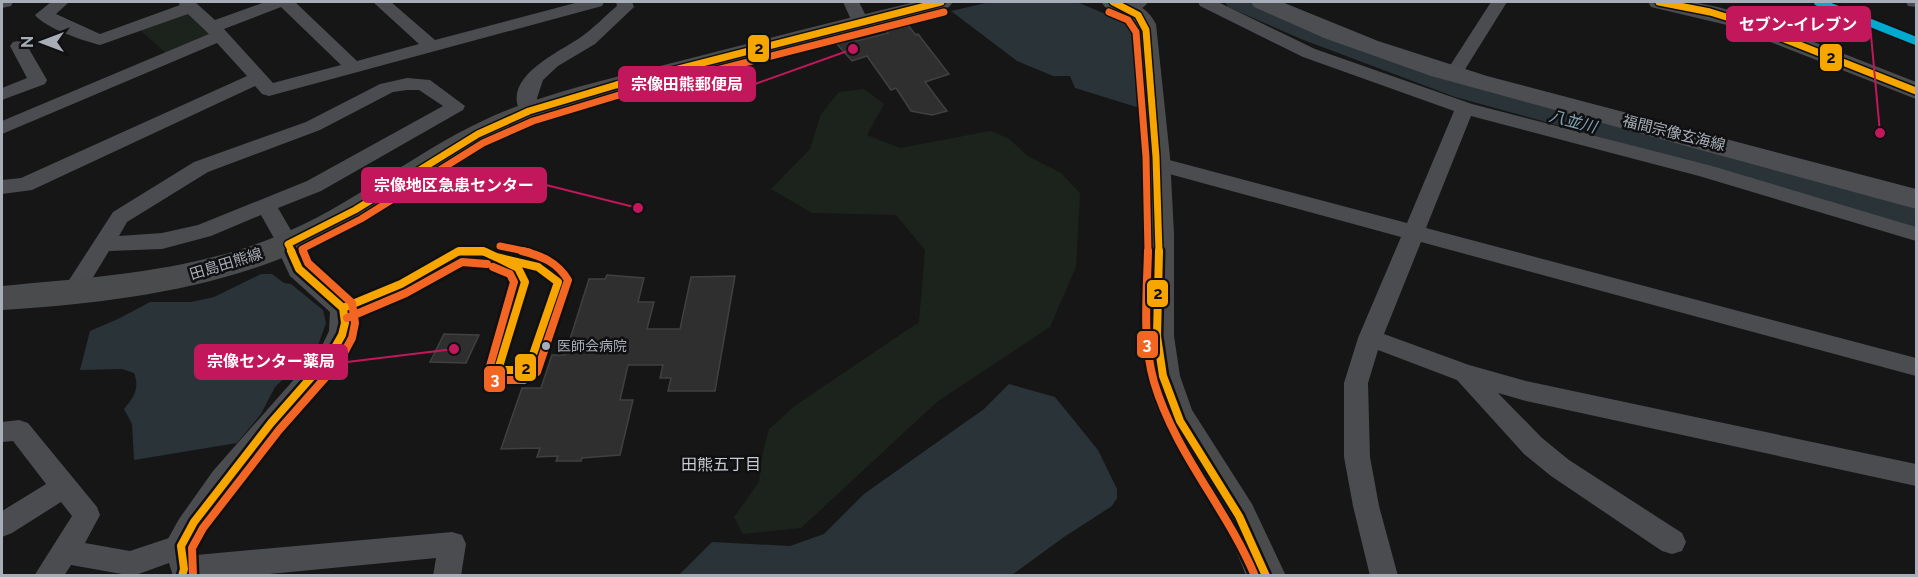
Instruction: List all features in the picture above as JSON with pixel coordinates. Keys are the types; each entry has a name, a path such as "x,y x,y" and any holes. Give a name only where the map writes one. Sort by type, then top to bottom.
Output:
{"main road":[{"name":"田島田熊線","path":"2,298 143,285 179,278 288,244 355,210 478,134 529,111 856,12 941,2"},
{"name":"福間宗像玄海線","path":"1263,2 1353,41 1453,75 1829,172 1917,199"},
{"path":"1659,2 1685,4 1736,20 1917,91"},
{"path":"1128,4 1144,19 1146,30 1158,164 1159,237 1156,309 1162,375 1176,415 1241,517 1257,550 1266,576"}],"street":[{"path":"61,2 44,15 100,40 188,4 269,90 596,2"},
{"path":"2,128 279,2"},
{"path":"286,2 353,67"},
{"path":"381,2 432,46"},
{"path":"529,111 526,99 532,81 550,61 584,43 626,7 624,2"},
{"path":"1206,2 1309,53 1465,108 1705,171 1913,238"},
{"path":"1453,75 1499,2"},
{"path":"2,94 38,80 19,46"},
{"path":"2,187 25,185 256,78"},
{"path":"73,291 102,244 120,216 201,167 313,126 387,88 423,84 456,106 314,186 202,231 162,241 102,244"},
{"path":"1384,576 1366,506 1357,457 1356,383 1370,338 1465,108"},
{"path":"1158,164 1917,367"},
{"path":"182,564 194,522 271,423 330,356 342,335 345,323 343,308 299,269 266,205"},
{"path":"1370,338 1465,373 1526,391 1917,475"},
{"path":"1465,373 1533,446 1560,468 1672,542"},
{"path":"2,432 19,430 87,515 48,576"},
{"path":"2,525 65,486"},
{"path":"64,551 130,564 182,564 452,544 447,576"}],"shaded area":[{"path":"990,2 1077,2 1134,26 1143,109 1075,88 1070,76 1053,76 1017,61 951,11"},
{"path":"190,11 210,35 167,54 139,29"},
{"path":"864,89 884,104 867,135 900,148 990,131 1008,138 1029,157 1061,173 1080,193 1076,267 1050,327 938,401 801,528 743,534 734,517 759,482 762,456 769,429 796,405 919,322 925,250 896,215 812,213 771,189 810,149 821,114 839,92"},
{"path":"261,274 272,274 284,283 291,284 323,310 326,323 316,351 298,370 284,378 275,387 261,414 237,443 134,460 132,424 124,409 135,392 136,378 134,373 122,369 80,370 90,331 150,302 191,302 214,297"},
{"path":"1009,384 1055,397 1098,450 1117,489 1117,498 1112,506 1012,575 679,575 712,542 790,546 824,534 864,494 984,409"}],"building":[{"path":"906,23 916,35 918,34 949,74 925,82 947,111 932,115 911,111 896,88 891,90 867,56 852,61 836,43 853,37 857,41 888,33 885,29"},
{"path":"607,275 644,278 638,302 654,302 647,329 680,329 691,277 735,276 715,391 668,391 671,378 660,378 663,365 628,365 620,400 633,400 620,455 582,458 581,461 556,461 558,456 537,457 540,448 501,449 522,388 541,388 552,355 565,355 589,279 605,279"},
{"path":"444,334 479,335 466,363 430,362"}],"waterway":[{"name":"八並川","path":"1237,2 1310,34 1465,91 1759,171 1916,220"}],"transit line":[{"name":"2","path":"182,576 184,569 181,546 194,522 271,423 330,356 342,335 345,323 343,308 299,269 288,244 355,210 478,134 529,111 616,85 941,2"},
{"name":"2","path":"1113,2 1138,15 1146,30 1156,157 1159,234 1157,336 1163,376 1180,421 1239,516 1266,576"},
{"name":"2","path":"1659,2 1710,12 1736,20 1916,91"},
{"path":"1818,2 1916,41"},
{"name":"3","path":"193,576 192,548 203,528 279,430 339,362 352,338 355,323 352,303 308,263 302,249 361,219 483,143 533,121 619,95 944,12"},
{"name":"3","path":"1109,12 1128,20 1136,32 1147,182 1146,327 1154,382 1175,432 1231,526 1255,576"},
{"name":"3","path":"493,267 510,274 514,282 488,373 496,380 524,380 537,372 568,280 563,271 548,259 500,246"},
{"name":"2","path":"343,308 401,284 459,251 483,251 496,257"},
{"name":"2","path":"496,257 538,267 558,282 529,366 522,370 498,370 525,282 518,268 496,257"},
{"name":"3","path":"347,318 406,293 462,262 487,264"}],"place":[{"name":"宗像田熊郵便局","path":"853,49"},
{"name":"セブン-イレブン","path":"1880,133"},
{"name":"宗像地区急患センター","path":"638,208"},
{"name":"医師会病院","path":"546,346"},
{"name":"宗像センター薬局","path":"454,349"}],"district":[{"name":"田熊五丁目","path":"721,464"}]}
